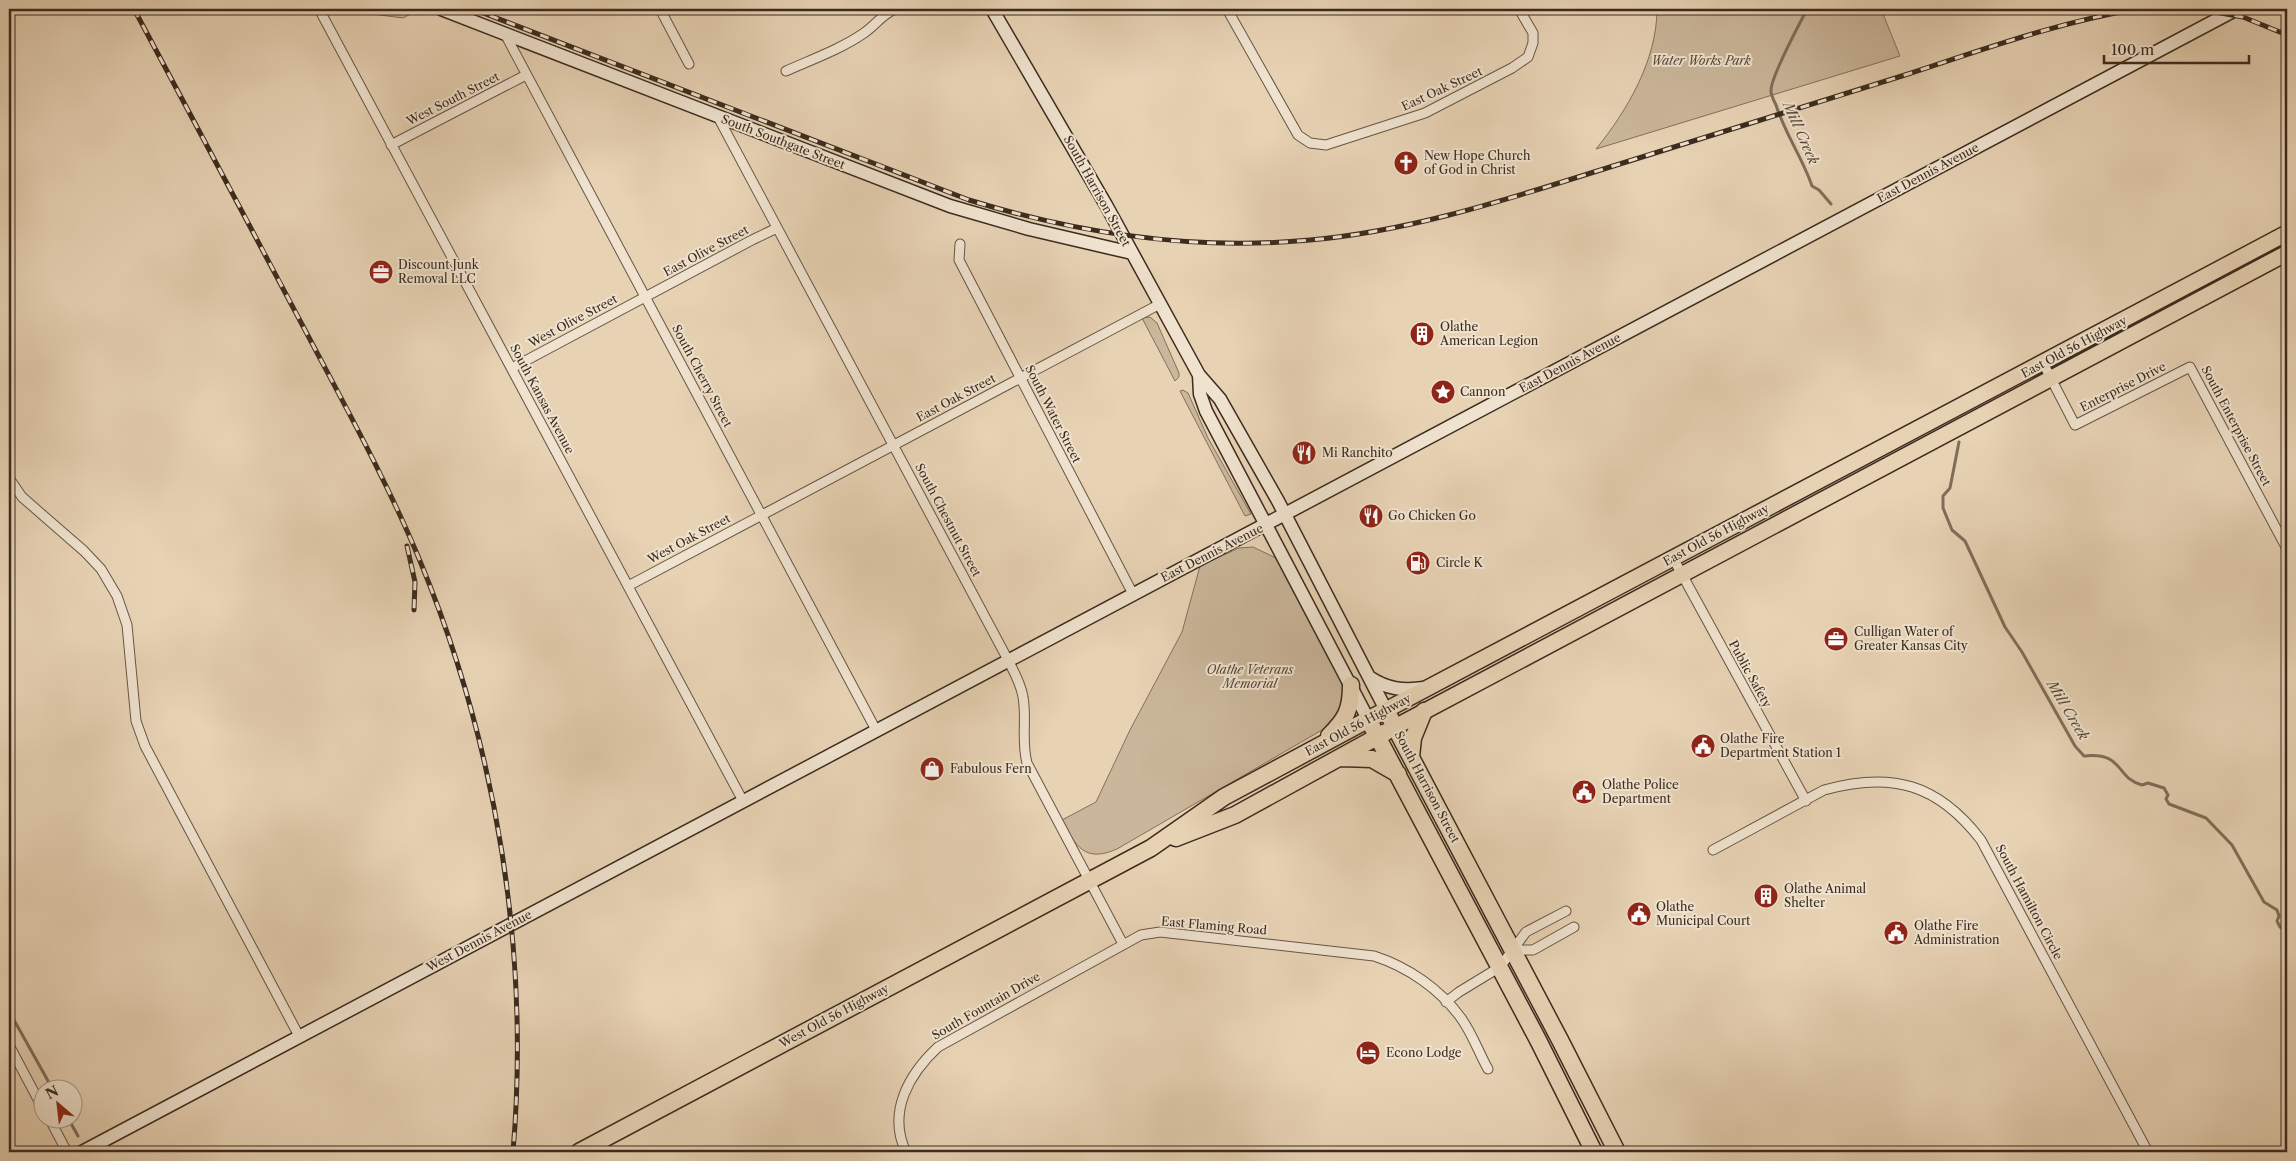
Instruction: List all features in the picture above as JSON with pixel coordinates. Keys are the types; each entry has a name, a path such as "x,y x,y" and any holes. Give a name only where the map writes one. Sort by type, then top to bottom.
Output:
{"highway":[{"path":"1322,744 1348,714 1351,701 1351,685"},
{"name":"East Old 56 Highway","path":"1151,848 1224,797 1386,710"},
{"name":"South Harrison Street","path":"1386,710 1617,1152"},
{"path":"1411,757 1413,738 1424,711"},
{"name":"South Harrison Street","path":"1368,719 1500,967 1594,1152"},
{"name":"East Old 56 Highway","path":"1089,880 1151,848 1235,815 1395,727"},
{"path":"1339,758 1372,759 1398,774"},
{"name":"West Old 56 Highway","path":"579,1152 1089,880"}],"main road":[{"name":"East Old 56 Highway","path":"1386,710 2044,364 2287,233"},
{"name":"East Old 56 Highway","path":"1395,727 2287,253"}],"street":[{"name":"South Kansas Avenue","path":"319,9 743,801"},
{"name":"South Southgate Street","path":"440,9 950,206 1029,229 1132,253"},
{"path":"660,9 689,64"},
{"path":"786,70 843,46 866,32 882,15 895,9"},
{"name":"East Oak Street","path":"1227,9 1298,135 1310,143 1326,144 1425,113 1512,68 1528,57 1533,43 1532,33 1519,9"},
{"name":"East Dennis Avenue","path":"876,730 2237,9"},
{"name":"South Harrison Street","path":"997,10 1199,375 1220,399 1284,515 1386,710"},
{"name":"South Cherry Street","path":"506,34 526,75 646,296 876,730"},
{"name":"West South Street","path":"392,145 526,75"},
{"name":"South Chestnut Street","path":"718,117 1008,660 1023,696 1024,745 1028,763 1123,944"},
{"name":"East Olive Street","path":"646,296 778,228"},
{"name":"South Water Street","path":"960,244 958,260 1132,594"},
{"name":"West Olive Street","path":"512,368 646,296"},
{"name":"East Oak Street","path":"762,515 1160,304"},
{"name":"Enterprise Drive","path":"2044,364 2075,425 2190,367"},
{"name":"South Enterprise Street","path":"2190,367 2287,549"},
{"name":"South Harrison Street","path":"1199,375 1200,394 1206,411 1368,719"},
{"path":"9,478 22,497 101,569 117,596 127,625 136,720 145,746 299,1036"},
{"name":"West Oak Street","path":"628,586 762,515"},
{"name":"Public Safety","path":"1673,558 1806,801"},
{"path":"1368,676 1385,686 1395,689 1409,690 1429,687"},
{"name":"West Dennis Avenue","path":"82,1152 876,730"},
{"name":"South Hamilton Circle","path":"1713,850 1824,790 1841,785 1877,781 1898,783 1931,793 1955,810 1981,840 2148,1152"},
{"path":"1446,1002 1500,967 1526,932 1566,911"},
{"path":"1513,950 1533,950 1574,927"},
{"name":"East Flaming Road","path":"1123,944 1141,935 1160,932 1374,956 1392,962 1411,973 1446,1002 1461,1019 1488,1069"},
{"name":"South Fountain Drive","path":"906,1152 900,1126 901,1108 905,1089 924,1060 938,1047 1123,944"},
{"path":"9,1045 32,1088"},
{"path":"54,1128 67,1152"}],"green space":[{"path":"334,9 420,9 403,18"},
{"name":"Water Works Park","path":"1657,9 1881,9 1900,56 1596,149 1619,118 1646,66 1656,28"},
{"path":"1150,317 1157,323 1179,373 1179,377 1175,381 1142,318"},
{"path":"1183,390 1188,393 1208,438 1251,514 1245,516 1180,391"},
{"name":"Olathe Veterans Memorial","path":"1253,547 1280,560 1348,686 1334,723 1117,849 1097,854 1083,850 1072,838 1062,820 1096,802 1130,730 1182,632 1200,566 1239,548"}],"waterway":[{"name":"Mill Creek","path":"1805,9 1805,13 1775,75 1771,93 1812,186 1819,190 1831,204"},
{"name":"Mill Creek","path":"1959,442 1950,488 1943,496 1943,508 1952,530 1965,541 2005,627 2022,652 2075,746 2084,756 2097,756 2113,761 2133,781 2142,785 2148,783 2164,788 2168,795 2166,799 2169,804 2206,818 2232,845 2264,902 2277,910 2279,916 2277,921 2280,927 2287,930"},
{"path":"9,1011 46,1078"},
{"path":"74,1128 78,1136"}],"railway":[{"path":"134,9 380,473 420,561 447,632 469,704 488,777 502,851 511,926 516,1001 517,1077 513,1152"},
{"path":"473,9 969,200 1011,212 1095,230 1138,237 1223,243 1267,243 1348,236 1462,212 2049,29 2138,9"},
{"path":"2199,9 2243,17 2287,35"},
{"path":"407,546 415,582 414,610"}],"place":[{"name":"New Hope Church of God in Christ","path":"1406,163"},
{"name":"Discount Junk Removal LLC","path":"381,272"},
{"name":"Olathe American Legion","path":"1422,334"},
{"name":"Cannon","path":"1443,392"},
{"name":"Mi Ranchito","path":"1304,453"},
{"name":"Go Chicken Go","path":"1371,516"},
{"name":"Circle K","path":"1418,563"},
{"name":"Culligan Water of Greater Kansas City","path":"1836,639"},
{"name":"Olathe Fire Department Station 1","path":"1703,746"},
{"name":"Fabulous Fern","path":"932,769"},
{"name":"Olathe Police Department","path":"1584,792"},
{"name":"Olathe Animal Shelter","path":"1766,896"},
{"name":"Olathe Municipal Court","path":"1639,914"},
{"name":"Olathe Fire Administration","path":"1896,933"},
{"name":"Econo Lodge","path":"1368,1053"}]}
